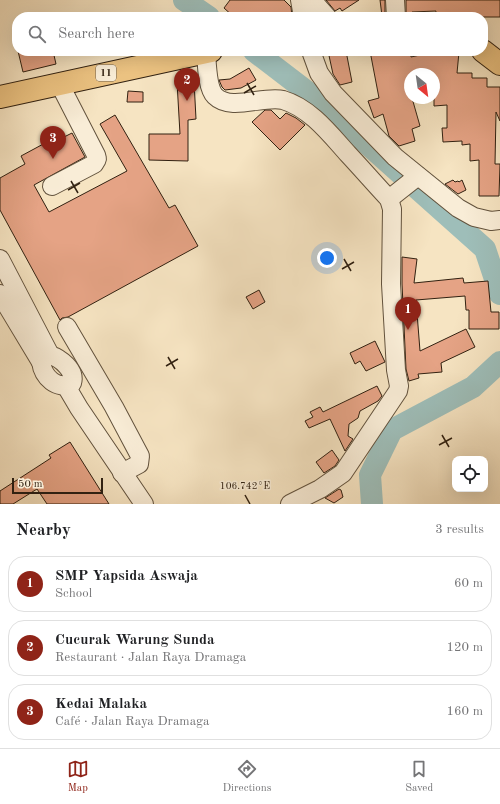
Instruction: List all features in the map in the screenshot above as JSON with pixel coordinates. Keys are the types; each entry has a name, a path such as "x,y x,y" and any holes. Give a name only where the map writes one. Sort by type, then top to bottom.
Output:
{"highway":[{"path":"488,55 500,64"},
{"name":"11","path":"0,97 189,56"}],"street":[{"path":"300,0 302,12"},
{"path":"312,0 323,12"},
{"path":"395,0 396,12"},
{"path":"208,56 210,83 212,91 216,97 226,102 236,103 282,100 299,108 321,125 391,197 393,220 391,284 396,370 399,386 398,391 343,473 320,489 290,504"},
{"path":"313,56 318,73 333,93 416,178 458,208 474,216 491,221 500,220"},
{"path":"52,186 94,164 97,159 59,83"},
{"path":"391,197 416,178"},
{"path":"0,259 45,358 42,368 49,380 60,386 69,384 79,408 83,428 122,473 144,504"},
{"path":"0,294 45,358"},
{"path":"67,327 114,407 140,456 139,464 122,473"}],"building":[{"path":"230,0 284,0 291,7 292,12 228,12 224,8"},
{"path":"326,0 359,0 342,11 340,8 335,11"},
{"path":"380,0 385,0 385,12 382,12"},
{"path":"406,0 500,0 500,17 488,17 488,12 406,12"},
{"path":"19,56 54,56 56,64 23,72"},
{"path":"329,56 347,56 352,82 340,85 333,74"},
{"path":"371,56 459,56 457,73 472,73 472,78 487,78 487,87 500,87 500,121 496,112 495,164 500,164 499,196 479,196 479,160 470,161 470,144 462,145 462,141 443,142 442,128 447,128 447,105 434,106 434,104 440,104 440,68 404,68 404,104 414,104 420,126 412,129 415,141 399,146 389,136 383,114 374,118 368,101 379,98"},
{"path":"249,68 256,80 241,88 225,90 222,87 219,80 230,79"},
{"path":"194,81 196,119 188,120 188,161 149,160 149,134 180,134 177,82"},
{"path":"128,91 143,92 143,102 127,102"},
{"path":"265,110 271,110 280,119 286,113 305,125 280,150 252,122"},
{"path":"115,115 169,208 175,205 198,246 60,320 0,210 0,178 25,164 21,156 60,135 62,138 72,133 85,157 34,185 49,212 127,171 100,124"},
{"path":"453,180 455,182 459,182 462,180 466,190 458,194 445,184"},
{"path":"402,257 417,259 414,283 463,278 464,283 488,281 491,312 499,312 499,329 469,329 469,310 466,310 465,296 416,300 420,351 466,329 475,347 441,363 442,372 418,374 419,378 409,381 406,369"},
{"path":"259,290 265,302 253,309 246,297"},
{"path":"375,341 385,362 366,371 360,361 355,364 350,353"},
{"path":"377,386 382,396 378,401 360,411 358,418 349,424 348,436 353,439 345,451 330,419 309,428 305,421 313,417 310,412 320,407 323,412"},
{"path":"70,442 109,504 47,504 37,489 13,504 0,504 0,491 51,458 49,455"},
{"path":"332,450 339,460 335,466 324,473 316,462"},
{"path":"339,489 341,490 343,497 334,503 325,498"}],"waterway":[{"path":"184,0 202,12"},
{"path":"261,56 318,100 485,249 500,294"},
{"path":"372,504 370,475 392,430 473,387 500,362"}],"place":[{"name":"Cucurak Warung Sunda","path":"187,101"},
{"name":"Kedai Malaka","path":"53,159"},
{"name":"SMP Yapsida Aswaja","path":"408,330"}]}
